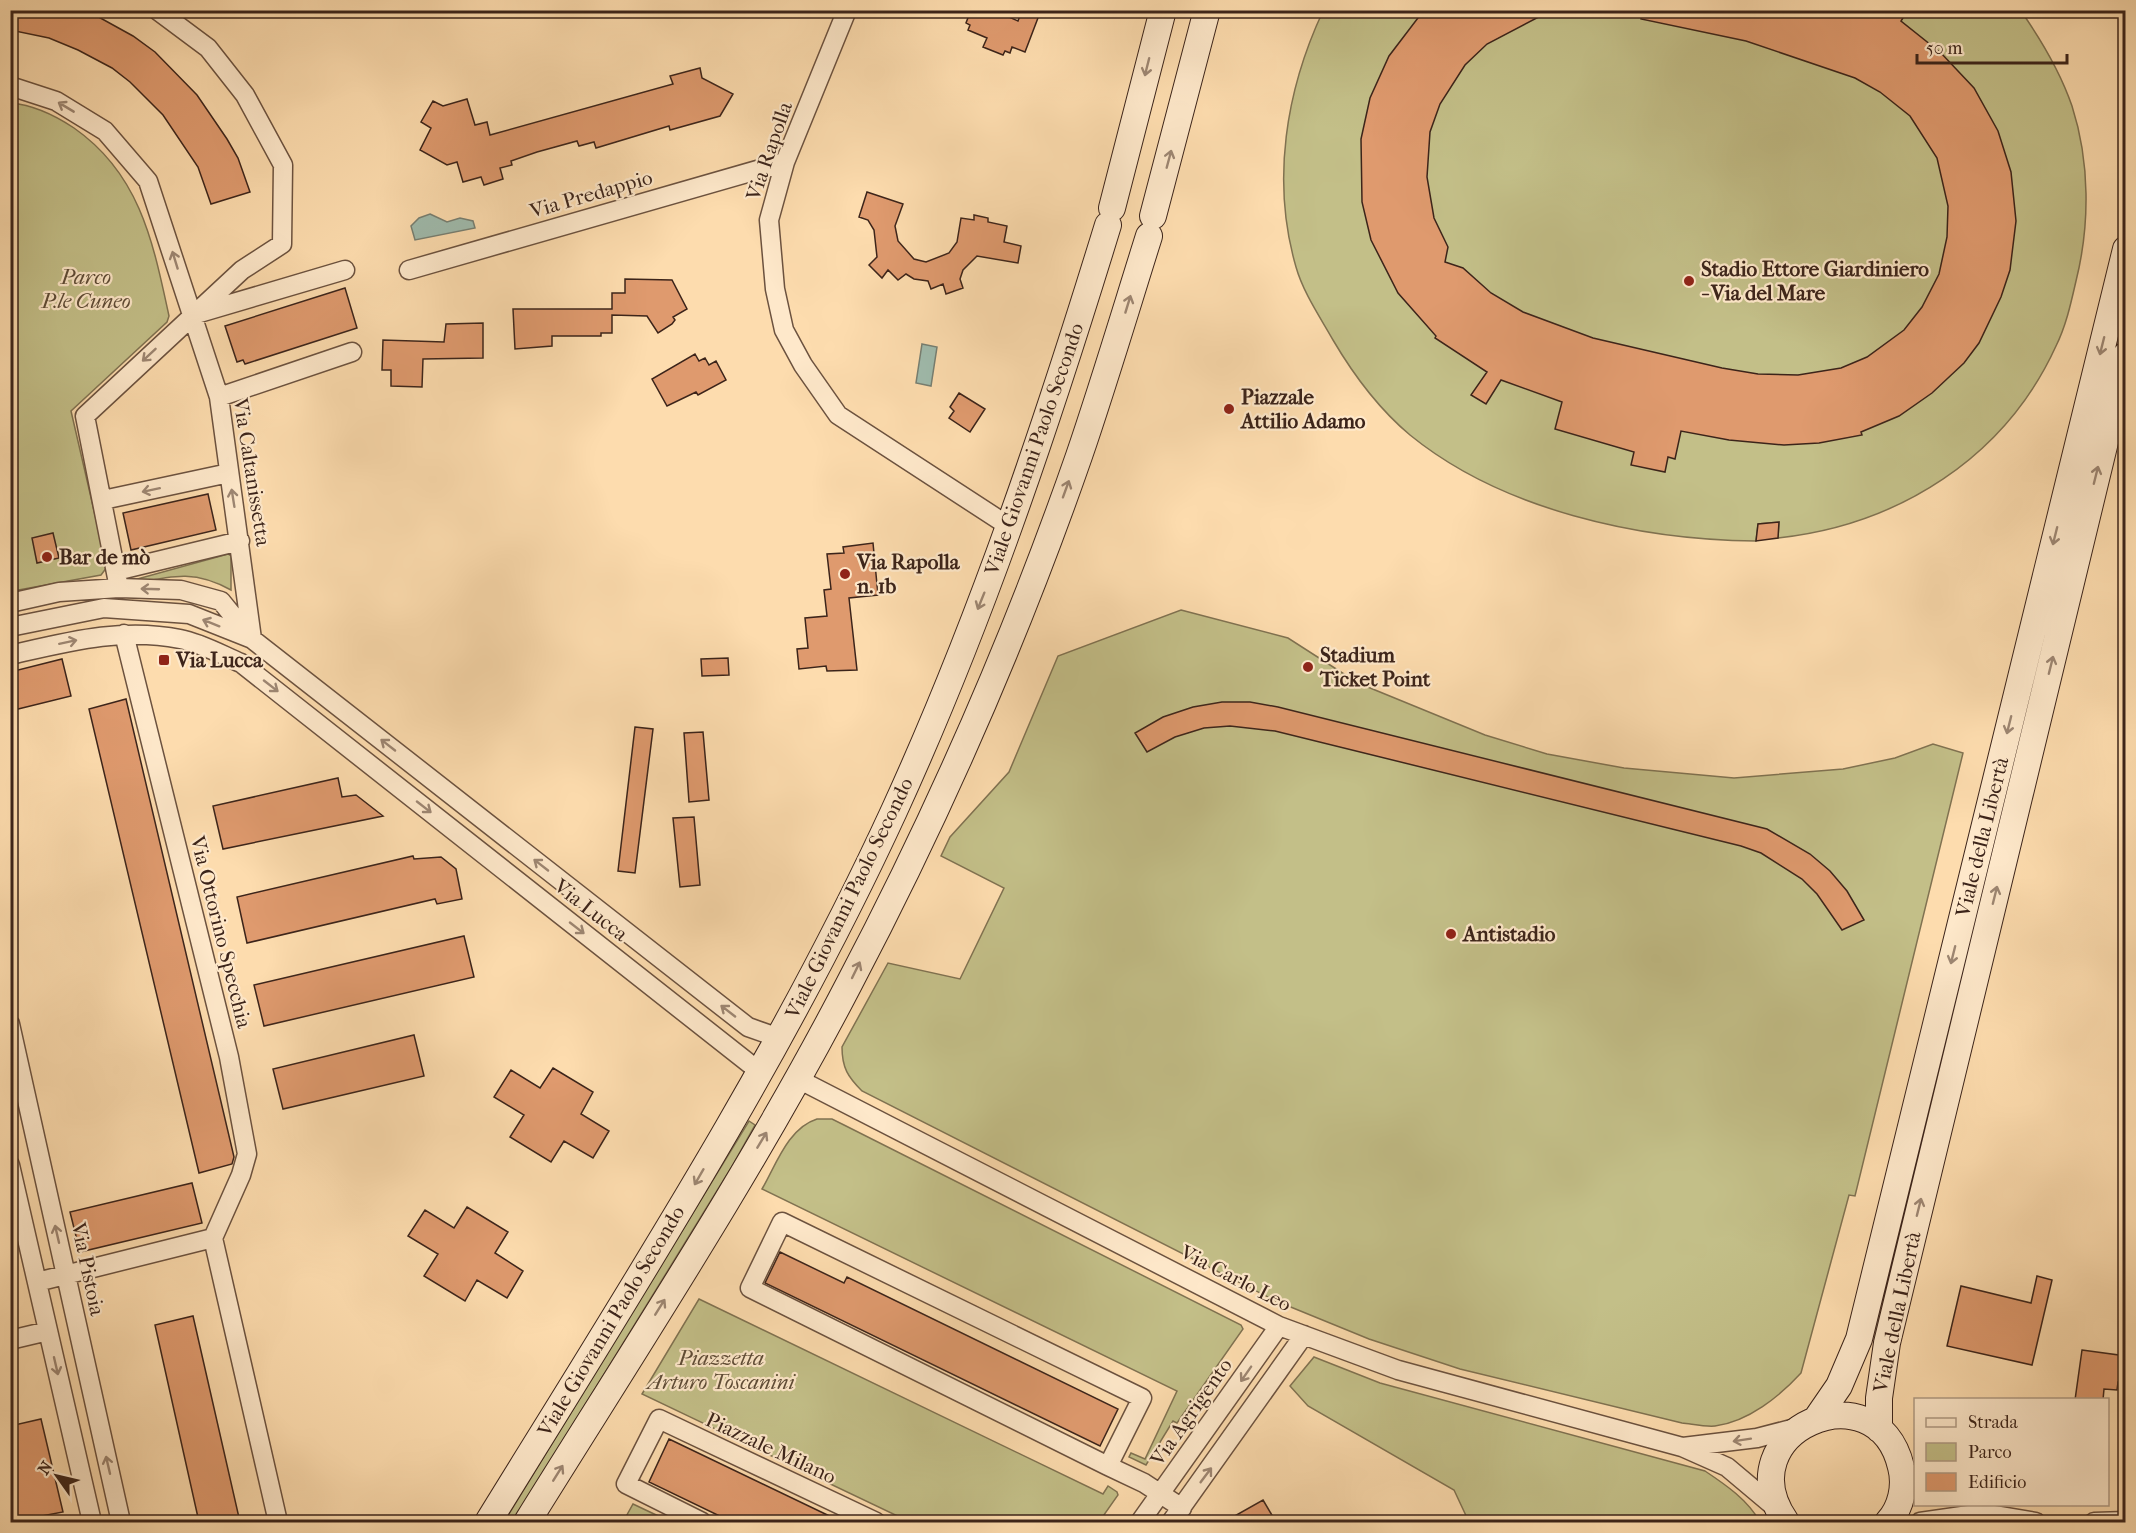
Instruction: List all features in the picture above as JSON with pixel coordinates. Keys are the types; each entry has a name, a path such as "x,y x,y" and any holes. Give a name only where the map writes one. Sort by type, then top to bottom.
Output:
{"main road":[{"name":"Viale Giovanni Paolo Secondo","path":"488,1522 664,1235 760,1072 894,810 1010,527 1049,412 1110,217 1163,10"},
{"name":"Viale Giovanni Paolo Secondo","path":"527,1522 798,1079 850,983 918,846 979,709 1046,544 1078,456 1151,226 1207,10"},
{"path":"1124,199 1139,200 1150,209 1151,226 1136,244 1121,243 1115,238 1110,217 1124,199"},
{"name":"Viale della Libertà","path":"1781,1516 1771,1487 1773,1464 1782,1443 1808,1422 1839,1386 1859,1339 2126,249"},
{"name":"Viale della Libertà","path":"1879,1429 1879,1398 1887,1343 2126,355"},
{"path":"1010,527 1046,544"},
{"name":"Viale della Libertà","path":"1808,1422 1839,1414 1860,1418 1879,1429 1907,1461 1901,1498 1888,1522"}],"street":[{"path":"118,580 104,500 85,416 242,270 282,244 284,165 246,95 208,48 157,10"},
{"name":"Via Rapolla","path":"847,10 785,162 770,220 775,289 784,330 803,365 838,415 1010,527"},
{"name":"Via Caltanissetta","path":"10,86 56,101 105,131 148,181 219,397 252,639"},
{"name":"Via Predappio","path":"408,270 785,162"},
{"path":"192,315 345,270"},
{"path":"219,397 352,352"},
{"path":"104,500 229,473"},
{"name":"Via Lucca","path":"10,603 118,580 240,541"},
{"name":"Via Lucca","path":"118,580 182,590 221,601 252,639 748,1027 779,1038"},
{"name":"Via Lucca","path":"11,627 104,608 189,614 252,639"},
{"path":"11,627 13,654"},
{"name":"Via Lucca","path":"13,654 96,636 124,634 183,639 241,663 760,1072"},
{"name":"Via Ottorino Specchia","path":"124,634 229,1057 247,1154 241,1175 213,1238"},
{"path":"241,663 252,639"},
{"name":"Via Pistoia","path":"10,1024 121,1522"},
{"name":"Via Carlo Leo","path":"798,1079 1280,1326 1408,1373 1682,1447 1727,1467 1781,1516"},
{"path":"10,1165 92,1522"},
{"path":"1108,1466 1142,1398 783,1222 750,1288 1108,1466 1161,1493 1182,1508"},
{"path":"37,1282 213,1238 278,1522"},
{"name":"Via Agrigento","path":"1140,1522 1280,1326"},
{"path":"10,1340 48,1331"},
{"path":"1171,1522 1304,1335"},
{"name":"Piazzale Milano","path":"702,1522 627,1484 659,1419 876,1522"},
{"name":"Via Carlo Leo","path":"1682,1447 1749,1439 1808,1422"},
{"path":"1920,1522 1975,1509 2029,1522"},
{"path":"2094,1522 2126,1521"}],"green space":[{"name":"Stadio Ettore Giardiniero - Via del Mare","path":"1323,11 2021,11 2050,57 2067,93 2078,127 2085,171 2086,216 2081,260 2060,338 2034,386 2008,421 1977,453 1943,479 1905,501 1865,518 1822,531 1778,538 1779,522 1758,524 1756,541 1666,535 1574,516 1486,483 1446,461 1410,435 1377,402 1341,353 1312,304 1299,276 1288,235 1284,202 1286,136 1300,72"},
{"name":"Parco P.le Cuneo","path":"11,103 52,115 74,128 96,146 114,166 129,188 149,236 169,316 167,322 71,411 107,567 101,575 13,591 11,588 10,545 14,543 10,528"},
{"path":"228,554 231,556 231,590 218,583 194,577 170,577 131,584 130,581"},
{"name":"Antistadio","path":"1181,610 1288,638 1358,683 1485,735 1547,754 1624,768 1734,778 1843,769 1895,758 1933,744 1963,753 1855,1196 1849,1195 1801,1373 1763,1407 1727,1424 1703,1426 1682,1423 1460,1369 1369,1339 1276,1301 862,1091 853,1081 845,1066 842,1047 888,963 960,979 1004,888 941,856 950,837 1009,772 1058,656"},
{"path":"817,1119 832,1119 1241,1325 1243,1329 1177,1423 1173,1421 1146,1465 1129,1457 1131,1453 1145,1459 1177,1391 762,1189 784,1148 798,1130"},
{"path":"749,1121 755,1125 731,1168 513,1522 504,1522"},
{"name":"Piazzetta Arturo Toscanini","path":"699,1299 1103,1494 1108,1486 1118,1495 1099,1522 910,1522 642,1394"},
{"path":"1314,1357 1380,1383 1705,1471 1743,1500 1760,1522 1469,1522 1454,1490 1308,1406 1290,1386"},
{"path":"633,1504 671,1522 623,1522"}],"shaded area":[{"path":"430,214 447,222 460,218 473,221 475,228 415,240 411,226 419,218"},
{"path":"922,344 937,347 931,386 916,383"}],"building":[{"path":"10,10 86,10 133,36 155,52 197,95 227,139 238,158 250,192 211,204 198,167 163,115 130,82 112,68 78,50 49,38 10,30"},
{"path":"971,10 993,10 1018,21 1022,10 1041,10 1025,52 1012,47 1010,53 1005,51 1003,55 983,47 987,38 968,30 970,25 966,23"},
{"path":"1424,10 1552,10 1487,44 1465,65 1440,104 1430,132 1427,177 1434,218 1448,247 1445,262 1463,268 1491,293 1523,312 1593,338 1722,368 1758,374 1798,375 1841,368 1867,357 1904,330 1922,307 1939,274 1947,237 1948,206 1937,158 1910,116 1880,92 1855,78 1746,41 1641,19 1642,10 1908,10 1901,21 1941,53 1974,88 1998,131 2011,172 2016,221 2010,270 2001,297 1979,343 1964,363 1932,393 1899,416 1861,432 1862,435 1819,443 1784,445 1729,440 1681,431 1675,459 1668,457 1665,472 1631,465 1634,452 1555,429 1562,402 1501,380 1486,404 1471,395 1487,372 1435,338 1436,336 1398,293 1371,240 1362,202 1361,139 1370,98 1389,56"},
{"path":"700,68 702,78 733,94 720,116 670,130 669,126 596,148 594,142 579,146 577,141 537,152 511,161 512,165 500,168 503,179 484,185 481,177 463,182 457,162 447,165 420,150 431,128 421,122 433,101 443,106 467,99 475,125 487,122 490,135 673,84 670,76"},
{"path":"867,192 903,204 895,226 898,241 914,259 926,262 949,253 957,242 961,218 974,220 974,215 988,218 988,222 1007,226 1004,242 1021,246 1018,263 977,256 963,270 960,279 963,288 946,294 943,284 931,289 928,281 914,279 906,274 898,280 888,270 882,278 869,265 877,257 874,230 868,220 859,217"},
{"path":"625,279 672,280 687,309 673,317 675,320 672,324 658,333 647,316 612,315 612,333 601,333 601,336 552,336 552,346 515,349 513,309 612,309 612,293 625,293"},
{"path":"345,288 357,328 245,364 243,360 237,362 225,326"},
{"path":"483,323 483,358 423,359 422,387 391,386 391,370 382,370 383,340 444,342 446,324"},
{"path":"695,354 699,361 705,358 709,365 716,361 726,380 698,395 696,392 667,406 652,379"},
{"path":"959,393 985,409 970,432 949,418 954,411 950,407"},
{"path":"208,494 216,530 131,550 123,513"},
{"path":"1779,522 1778,538 1756,541 1758,524"},
{"path":"53,533 59,558 37,563 32,538"},
{"path":"873,543 878,595 849,598 857,670 827,671 826,666 799,669 797,649 808,648 805,618 827,616 824,590 831,589 827,554 844,553 843,547"},
{"path":"728,658 729,675 702,676 701,659"},
{"path":"62,659 71,696 10,711 10,672"},
{"path":"126,699 234,1157 232,1164 199,1173 89,709"},
{"path":"1222,702 1250,702 1278,707 1767,829 1810,854 1830,871 1847,891 1864,920 1842,930 1817,894 1802,879 1761,853 1741,846 1275,731 1230,726 1204,728 1175,737 1147,752 1135,733 1163,717 1193,707"},
{"path":"635,727 653,729 635,873 618,871"},
{"path":"703,732 709,800 689,802 684,733"},
{"path":"338,778 342,797 356,795 383,816 223,849 213,806"},
{"path":"694,817 700,885 680,887 673,818"},
{"path":"413,856 414,859 441,857 456,869 462,899 437,904 435,899 247,943 237,897"},
{"path":"464,936 474,977 264,1026 254,985"},
{"path":"414,1035 424,1076 283,1109 273,1069"},
{"path":"553,1068 593,1092 581,1114 609,1131 593,1158 564,1141 551,1162 510,1137 524,1115 494,1097 511,1070 540,1088"},
{"path":"192,1183 202,1223 80,1252 70,1212"},
{"path":"467,1207 508,1232 495,1253 523,1271 507,1298 477,1280 465,1301 424,1276 438,1254 408,1236 425,1210 454,1228"},
{"path":"780,1252 844,1283 847,1277 1118,1409 1100,1446 765,1283"},
{"path":"2037,1276 2052,1280 2032,1365 1947,1346 1961,1286 2031,1303"},
{"path":"193,1316 240,1522 199,1522 155,1325"},
{"path":"2082,1350 2126,1356 2126,1383 2118,1382 2117,1390 2104,1389 2103,1398 2075,1398"},
{"path":"41,1419 63,1512 10,1522 10,1490 14,1489 10,1474 10,1426"},
{"path":"669,1439 842,1522 732,1522 649,1482"},
{"path":"1263,1500 1276,1522 1224,1522"}],"place":[{"name":"Stadio Ettore Giardiniero - Via del Mare","path":"1689,281"},
{"name":"Piazzale Attilio Adamo","path":"1229,409"},
{"name":"Bar de mò","path":"47,557"},
{"name":"Via Rapolla n. 1b","path":"845,574"},
{"name":"Via Lucca","path":"164,660"},
{"name":"Stadium Ticket Point","path":"1308,667"},
{"name":"Antistadio","path":"1451,934"}]}
